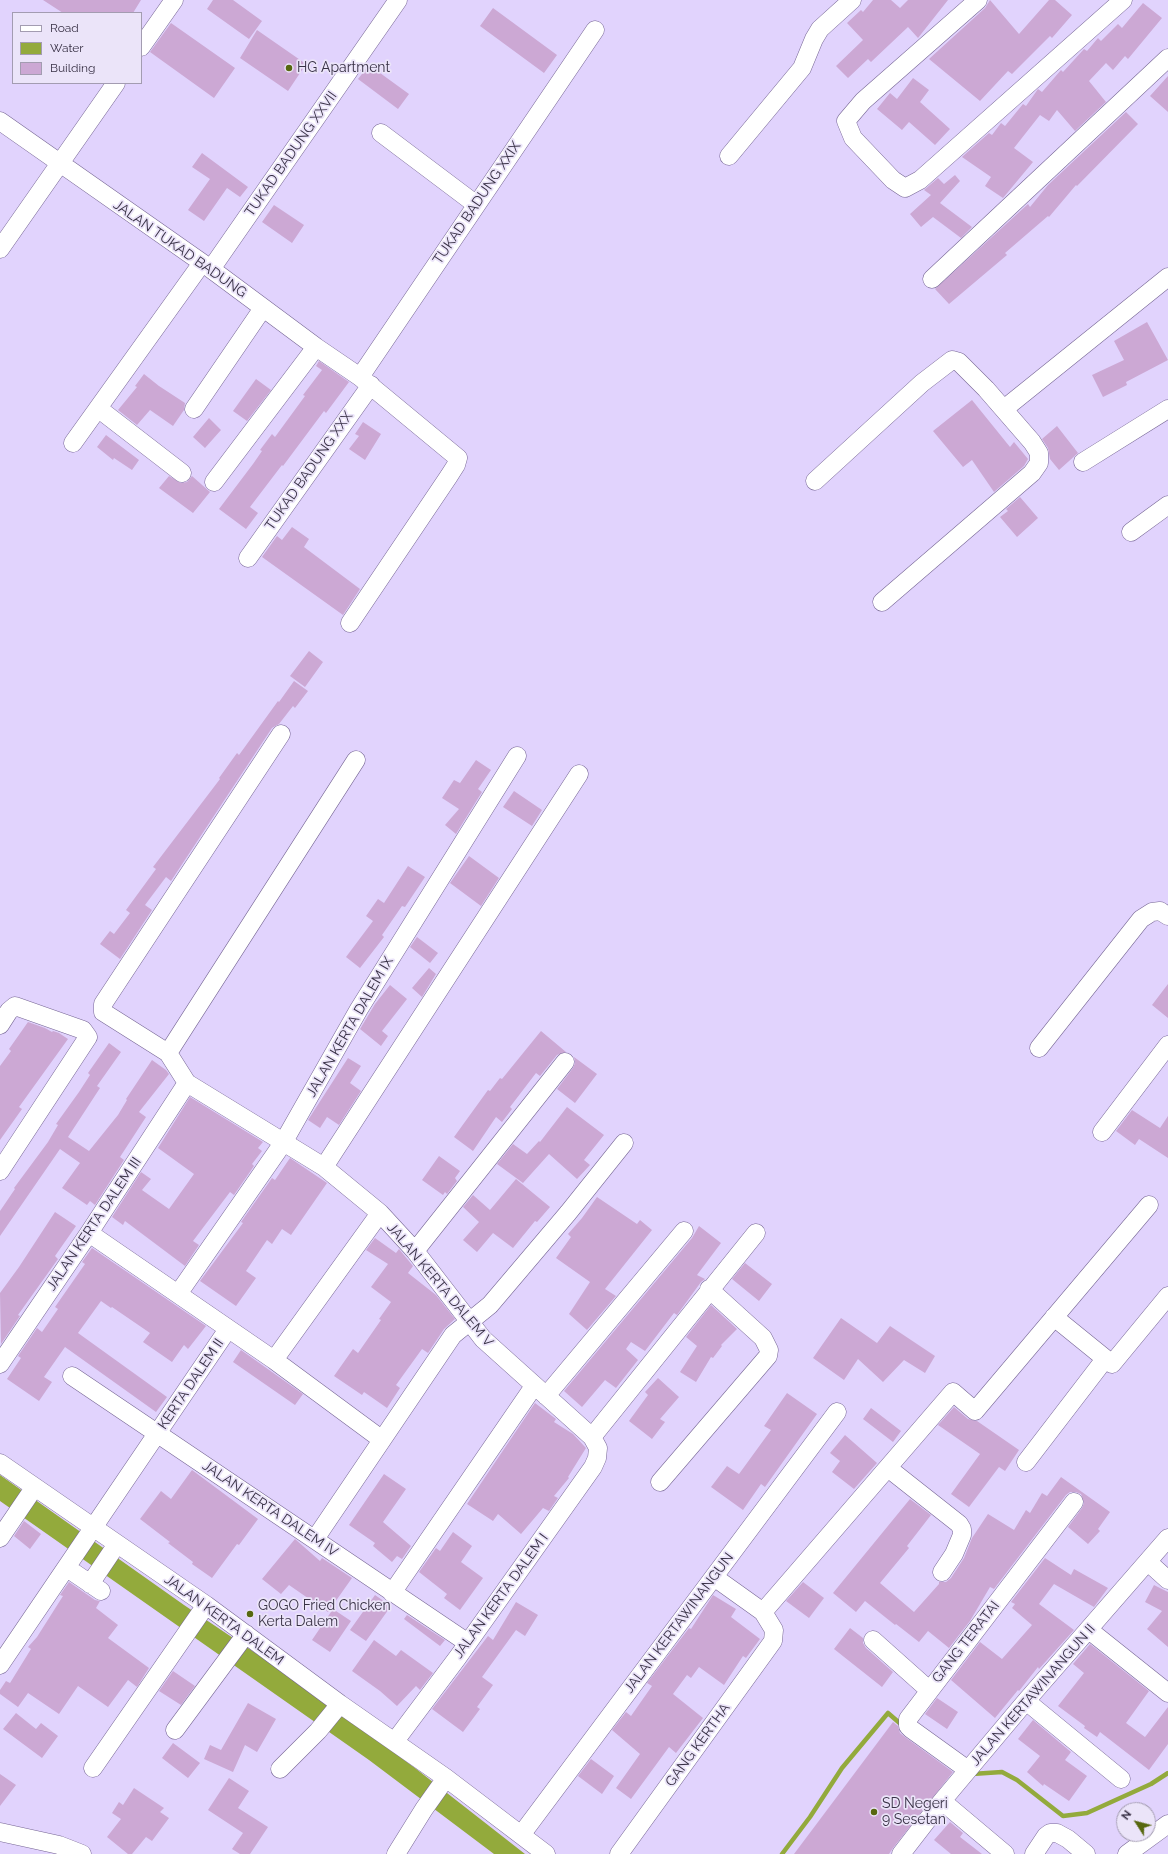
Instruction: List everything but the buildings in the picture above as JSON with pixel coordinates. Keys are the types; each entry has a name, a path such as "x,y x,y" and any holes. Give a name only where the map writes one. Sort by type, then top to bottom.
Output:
{"street":[{"path":"142,47 174,0"},
{"name":"TUKAD BADUNG XXVII","path":"73,443 206,266 398,0"},
{"path":"729,156 802,68 820,29 852,0"},
{"path":"978,0 863,101 846,121 853,138 892,180 905,188 920,180 1123,0"},
{"name":"TUKAD BADUNG XXIX","path":"365,381 477,203 595,30"},
{"path":"932,280 1168,58"},
{"path":"0,249 115,84"},
{"name":"JALAN TUKAD BADUNG","path":"0,121 206,266 365,381 454,455 458,460 449,476 350,623"},
{"path":"381,132 470,200 477,203"},
{"path":"1004,409 1168,278"},
{"path":"194,409 263,308"},
{"path":"214,482 316,347"},
{"path":"815,481 926,380 952,360 959,362 1004,409 1032,442 1039,453 1039,463 1025,480 882,602"},
{"name":"TUKAD BADUNG XXX","path":"248,558 365,381"},
{"path":"99,409 182,473"},
{"path":"1083,462 1168,409"},
{"path":"1131,532 1168,505"},
{"name":"JALAN KERTA DALEM V","path":"281,734 132,959 103,1004 102,1010 107,1016 168,1053 187,1083 324,1167 380,1213 415,1251 483,1339 594,1441"},
{"name":"JALAN KERTA DALEM IX","path":"178,1294 283,1143 360,1009 517,756"},
{"path":"168,1053 356,760"},
{"path":"324,1167 579,774"},
{"path":"1039,1048 1141,919 1152,912 1160,911 1168,916"},
{"path":"0,1025 9,1011 15,1006 83,1030 88,1037 0,1171"},
{"path":"1102,1132 1168,1045"},
{"path":"415,1251 565,1062"},
{"name":"JALAN KERTA DALEM III","path":"0,1364 89,1233 187,1083"},
{"path":"315,1538 453,1335 490,1305 568,1213 624,1143"},
{"path":"714,1577 763,1612 953,1392 975,1411 1149,1205"},
{"path":"274,1360 380,1213"},
{"path":"392,1592 540,1391 684,1231"},
{"path":"89,1233 274,1360 381,1439"},
{"path":"594,1441 709,1289 756,1233"},
{"path":"660,1482 768,1356 769,1350 763,1338 709,1289"},
{"path":"1054,1317 1112,1364 1168,1296"},
{"name":"KERTA DALEM II","path":"0,1665 70,1564 228,1329"},
{"path":"1026,1462 1105,1359"},
{"name":"JALAN KERTA DALEM IV","path":"72,1376 156,1437 315,1538 468,1643"},
{"name":"JALAN KERTAWINANGUN","path":"521,1835 837,1412"},
{"name":"JALAN KERTA DALEM I","path":"395,1741 468,1643 592,1467 597,1458 594,1441"},
{"name":"JALAN KERTA DALEM","path":"0,1463 33,1490 244,1636 338,1706 395,1741 443,1782 521,1835 546,1854"},
{"path":"888,1468 959,1524 962,1529 962,1535 954,1554 942,1572"},
{"path":"0,1538 33,1490"},
{"name":"GANG TERATAI","path":"968,1770 908,1726 908,1719 1074,1502"},
{"name":"JALAN KERTAWINANGUN II","path":"901,1854 968,1770 1168,1538"},
{"path":"70,1564 95,1584 115,1547"},
{"path":"1148,1562 1168,1580"},
{"path":"93,1768 203,1609"},
{"name":"GANG KERTHA","path":"619,1854 768,1647 774,1635 772,1626 763,1612"},
{"path":"1089,1630 1168,1693"},
{"path":"174,1730 244,1636"},
{"path":"873,1640 929,1690"},
{"path":"1026,1702 1121,1779"},
{"path":"280,1769 318,1731 338,1706"},
{"path":"396,1854 443,1782"},
{"path":"942,1801 1005,1854"},
{"path":"1127,1854 1168,1824"},
{"path":"0,1832 59,1844 82,1854"},
{"path":"1034,1854 1046,1836 1054,1833 1068,1839 1086,1854"}],"water":[{"path":"0,1475 184,1605 303,1685 415,1768 525,1854 494,1854 369,1760 0,1501"}],"waterway":[{"path":"782,1854 810,1817 842,1768 888,1713 903,1726"},
{"path":"972,1774 1002,1772 1017,1780 1063,1816 1087,1813 1151,1784 1168,1773"}],"place":[{"name":"HG Apartment","path":"289,68"},
{"name":"GOGO Fried Chicken Kerta Dalem","path":"250,1614"},
{"name":"SD Negeri 9 Sesetan","path":"874,1812"}]}
